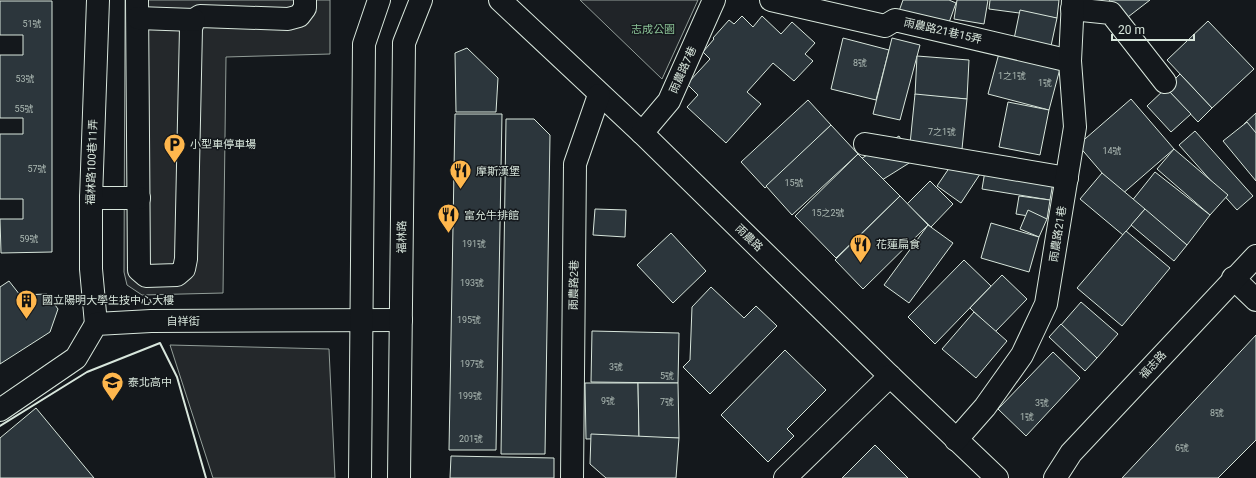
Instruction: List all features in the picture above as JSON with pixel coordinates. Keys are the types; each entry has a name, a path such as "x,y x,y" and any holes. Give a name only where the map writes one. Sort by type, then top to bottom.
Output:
{"street":[{"name":"福林路100巷11弄","path":"96,324 91,269 91,198 98,0"},
{"path":"194,20 138,9 138,270 146,276 177,275 184,269 186,259 192,28 194,20 200,16 288,18 300,16 305,8 305,0"},
{"path":"360,478 364,44 379,0"},
{"name":"福林路","path":"400,478 404,43 421,0"},
{"name":"雨農路","path":"500,0 599,95 642,133 890,376 997,478"},
{"name":"雨農路7巷","path":"642,133 669,101 714,0"},
{"name":"雨農路21巷15弄","path":"771,0 885,26 895,20 1070,61"},
{"path":"1073,4 1111,13 1165,82"},
{"name":"雨農路21巷","path":"956,440 985,407 1022,355 1046,304 1076,126 1070,61 1073,4"},
{"name":"雨農路2巷","path":"572,478 575,164 599,95"},
{"path":"865,144 1067,178"},
{"path":"91,198 139,198"},
{"name":"福志路","path":"1055,478 1071,453 1256,256"},
{"path":"1234,278 1256,300"},
{"name":"自祥街","path":"96,324 151,321 401,320"},
{"path":"0,410 76,358 96,324"},
{"path":"785,478 890,376"}],"green space":[{"name":"志成公園","path":"580,0 698,0 662,79"}],"shaded area":[{"name":"小型車停車場","path":"125,0 330,0 330,54 226,57 223,293 142,295 127,285 124,272"},
{"path":"170,345 329,349 335,478 213,478"}],"building":[{"path":"903,0 949,0 956,3 946,31 898,14"},
{"path":"957,0 988,0 984,24 954,19"},
{"path":"990,0 1059,0 1057,18 989,9"},
{"path":"1109,0 1150,0 1124,20"},
{"path":"0,1 52,1 52,252 1,253 0,219 23,219 23,199 0,199 0,134 23,134 23,118 0,118 0,55 23,55 23,35 0,35"},
{"path":"1020,10 1057,18 1051,46 1014,39"},
{"path":"742,16 753,27 762,16 781,34 792,22 815,43 805,54 813,61 794,81 773,63 747,92 761,104 726,143 687,107 698,95 687,84 710,59 703,52 714,39 713,38 729,20 734,24"},
{"path":"1208,21 1254,69 1212,108 1167,60"},
{"path":"843,38 889,50 876,100 831,89"},
{"path":"892,38 920,45 900,120 873,114"},
{"path":"1001,46 1062,61 1049,110 988,94"},
{"path":"467,48 498,78 496,112 456,112 455,53"},
{"path":"917,56 969,60 967,99 915,95"},
{"path":"1180,74 1212,108 1198,122 1166,88"},
{"path":"1166,88 1191,114 1171,132 1147,106"},
{"path":"915,94 967,99 962,149 910,144"},
{"path":"1131,99 1174,149 1121,195 1078,145"},
{"path":"808,100 831,125 765,188 741,162"},
{"path":"1008,102 1049,110 1040,155 999,147"},
{"path":"1256,113 1256,138 1244,124"},
{"path":"455,114 502,114 496,450 449,450"},
{"path":"506,119 534,119 550,135 545,454 501,454"},
{"path":"1247,122 1256,133 1256,181 1223,141"},
{"path":"831,125 858,154 792,215 766,186"},
{"path":"1195,131 1253,196 1237,210 1179,145"},
{"path":"899,136 914,160 874,185 859,160"},
{"path":"962,149 986,165 961,203 937,186"},
{"path":"1174,149 1228,195 1210,215 1157,169"},
{"path":"858,154 900,196 836,258 795,216"},
{"path":"986,165 1054,176 1050,200 982,189"},
{"path":"1155,172 1210,215 1187,245 1131,202"},
{"path":"1102,173 1145,209 1123,235 1080,199"},
{"path":"930,181 953,204 931,227 907,204"},
{"path":"900,196 928,225 863,289 835,260"},
{"path":"1019,196 1050,200 1047,219 1016,214"},
{"path":"595,209 626,210 625,237 593,235"},
{"path":"1145,209 1187,245 1174,261 1131,225"},
{"path":"1028,210 1047,219 1039,237 1020,229"},
{"path":"991,223 1039,237 1029,272 981,258"},
{"path":"928,225 953,243 909,303 884,285"},
{"path":"1126,231 1170,268 1122,326 1077,288"},
{"path":"671,233 706,271 673,303 637,265"},
{"path":"964,260 991,286 935,344 908,317"},
{"path":"1002,275 1027,299 995,332 970,308"},
{"name":"國立陽明大學生技中心大樓","path":"9,281 20,295 47,294 58,309 50,332 0,364 0,287"},
{"path":"711,287 744,318 756,306 777,326 710,394 683,367 690,360 692,307"},
{"path":"1081,302 1118,334 1097,358 1060,326"},
{"path":"974,312 1007,341 976,378 942,349"},
{"path":"1061,324 1097,358 1085,371 1049,337"},
{"path":"592,331 679,333 678,383 591,382"},
{"path":"1256,335 1256,440 1218,478 1122,478"},
{"path":"785,350 826,390 787,429 794,436 768,462 721,415"},
{"path":"1053,352 1080,378 1026,436 998,409"},
{"path":"585,383 638,383 639,438 586,439"},
{"path":"638,383 678,383 679,438 639,438"},
{"path":"36,408 94,478 0,478 0,438"},
{"path":"591,434 679,438 676,478 606,478 590,464"},
{"path":"875,445 908,478 842,478"},
{"path":"451,456 554,458 554,478 450,478"}],"wall":[{"path":"0,426 87,372 160,343 177,377 206,478"}],"place":[{"name":"小型車停車場","path":"175,164"},
{"name":"摩斯漢堡","path":"461,190"},
{"name":"富允牛排館","path":"449,234"},
{"name":"花蓮扁食","path":"860,264"},
{"name":"國立陽明大學生技中心大樓","path":"27,320"},
{"name":"泰北高中","path":"112,402"}]}
